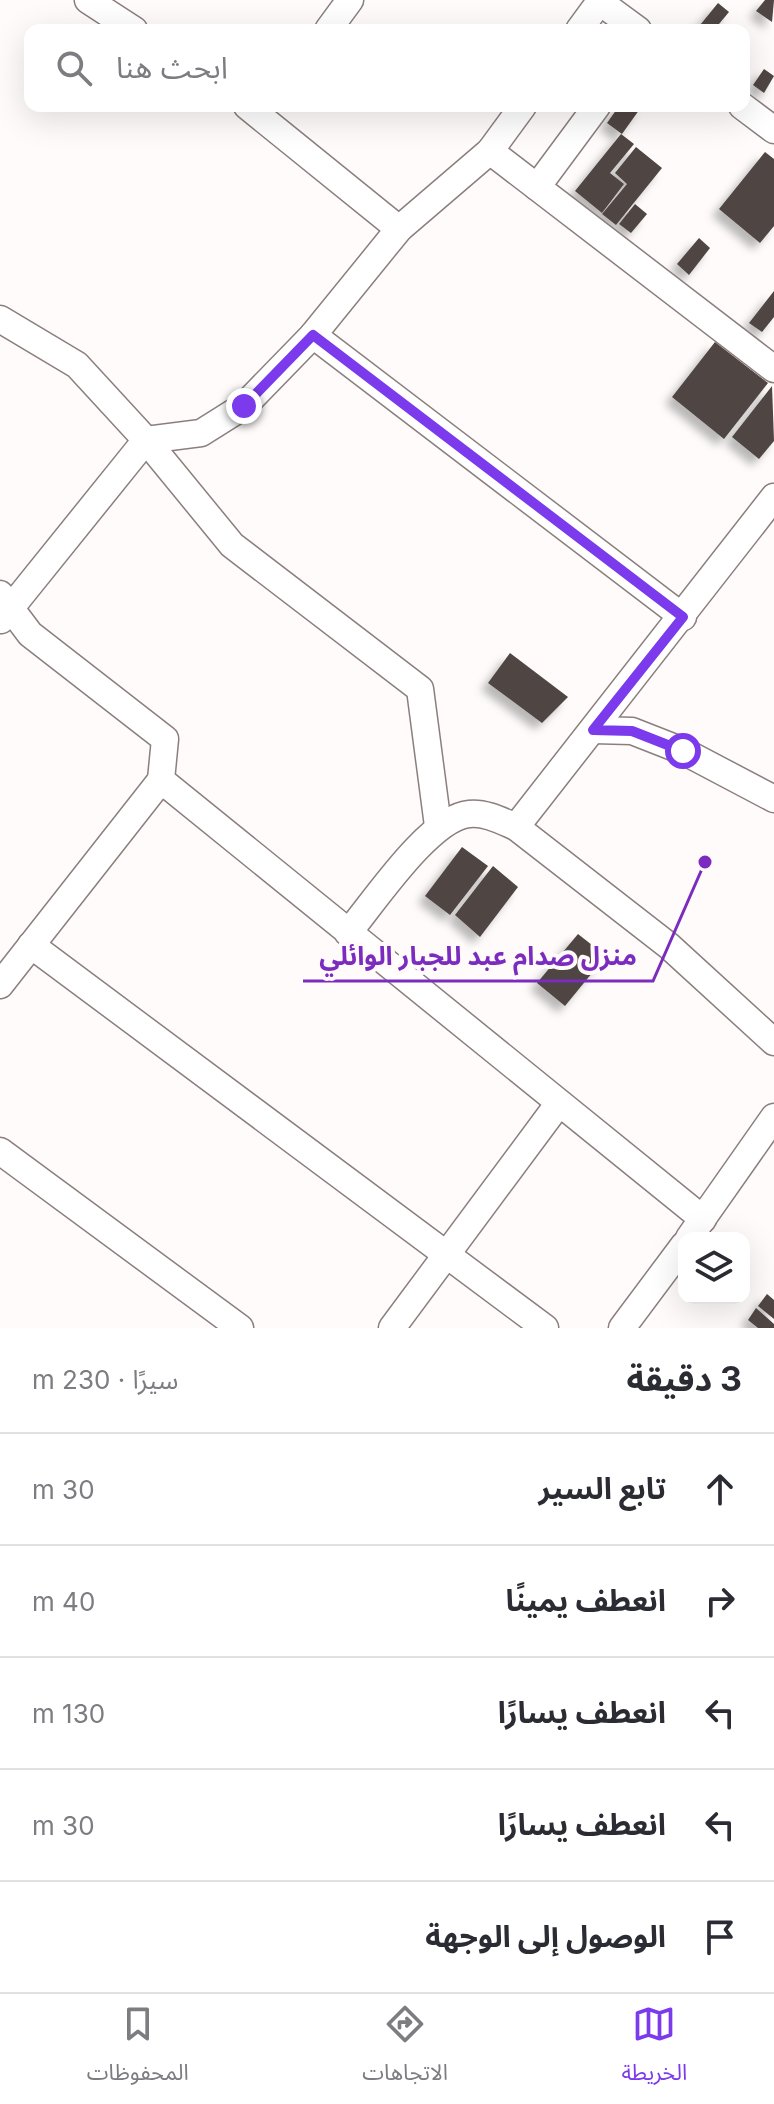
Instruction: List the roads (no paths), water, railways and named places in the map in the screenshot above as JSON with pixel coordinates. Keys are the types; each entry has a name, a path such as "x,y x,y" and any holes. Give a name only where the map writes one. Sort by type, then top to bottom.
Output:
{"street":[{"path":"88,0 125,24"},
{"path":"332,24 350,0"},
{"path":"583,24 600,1 630,24"},
{"path":"263,112 399,229"},
{"path":"0,985 161,780 165,739 30,634 4,608 146,440 201,433 244,406 313,335 399,229 490,151 519,112"},
{"path":"537,187 593,112"},
{"path":"750,112 774,130"},
{"path":"490,151 774,369"},
{"path":"0,319 77,365 146,440 232,545 420,689 438,826"},
{"path":"313,335 683,617"},
{"path":"516,827 774,497"},
{"path":"593,730 632,731 683,751 774,799"},
{"path":"161,780 559,1103 696,1229 774,1117"},
{"path":"348,933 438,826 469,814 495,817 516,827 669,946 774,1042"},
{"path":"31,945 545,1328"},
{"path":"392,1328 559,1103"},
{"path":"0,1151 240,1328"},
{"path":"622,1328 678,1253"}],"place":[{"name":"منزل صدام عبد للجبار الوائلي","path":"705,862"}]}
